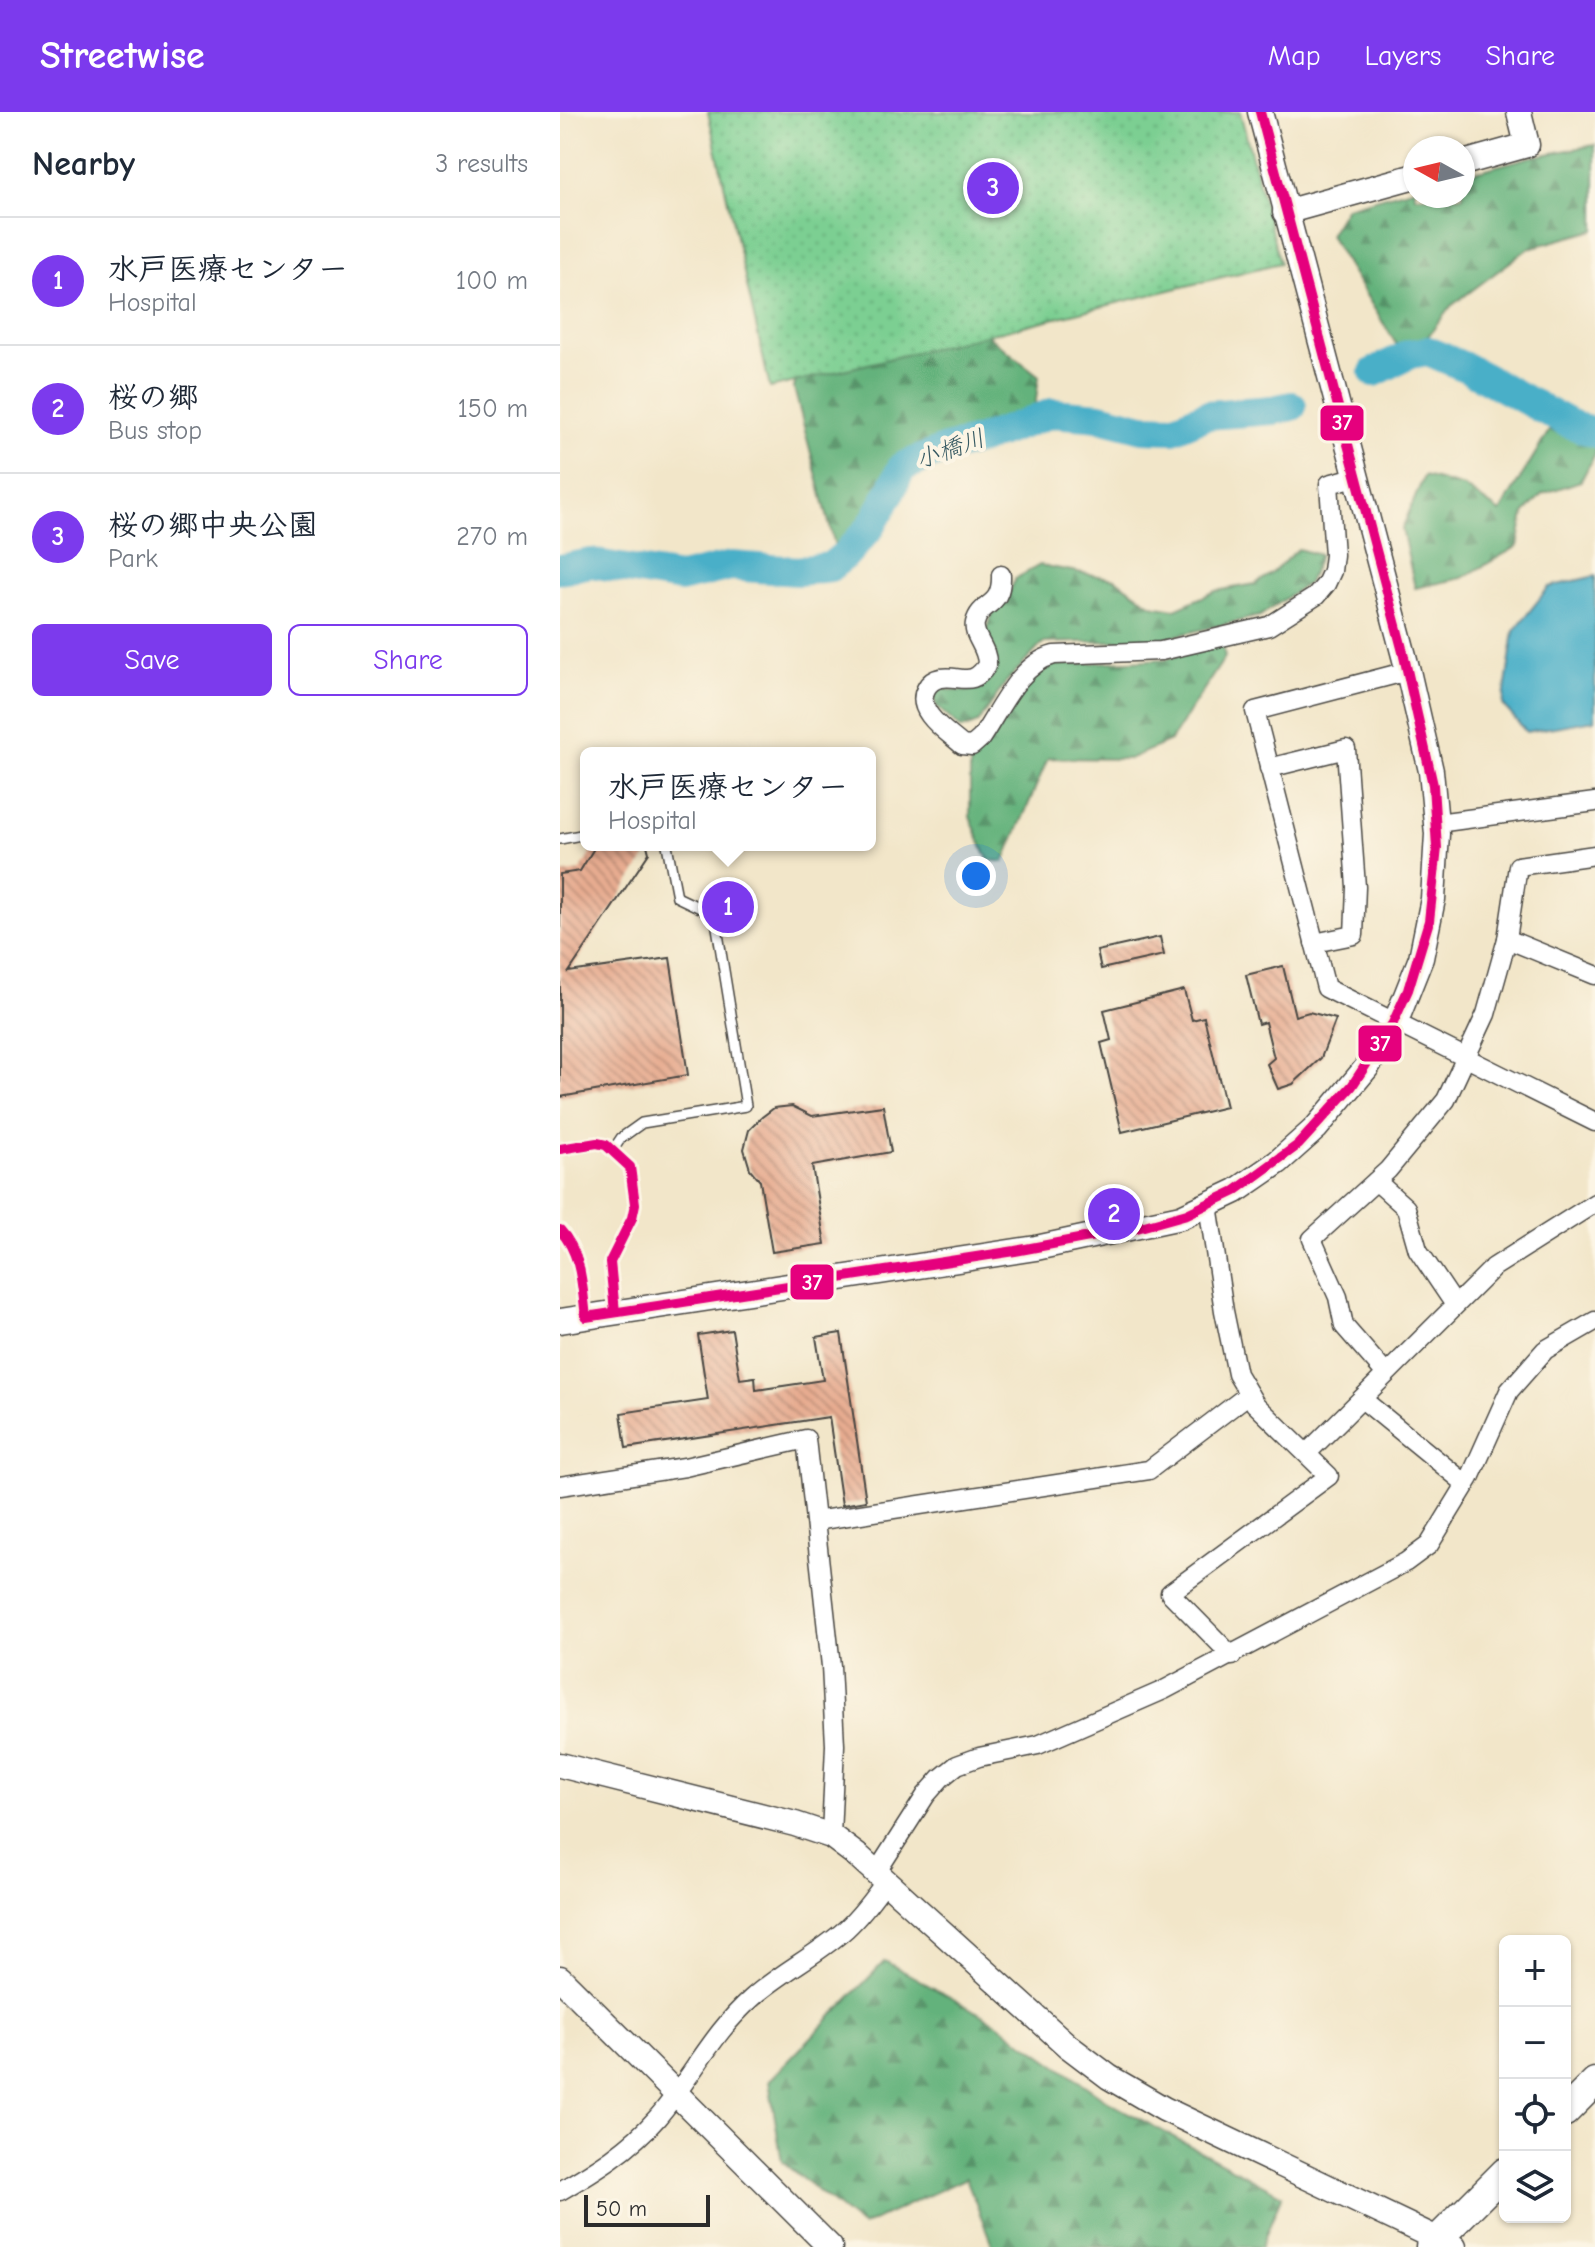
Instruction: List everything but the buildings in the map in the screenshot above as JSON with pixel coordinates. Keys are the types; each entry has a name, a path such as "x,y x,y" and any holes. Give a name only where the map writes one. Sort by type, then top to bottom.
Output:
{"main road":[{"path":"1571,2106 1595,2082"},
{"path":"1440,2245 1499,2179"}],"street":[{"path":"560,1321 1036,1248 1181,1217 1236,1191 1278,1162 1316,1128 1367,1067 1396,1021 1413,979 1427,930 1436,867 1437,823 1431,771 1408,671 1260,112"},
{"path":"1475,160 1527,145 1519,112"},
{"path":"1285,212 1403,179"},
{"path":"1001,575 999,596 981,611 976,620 975,629 985,648 987,665 977,677 969,680 935,680 927,686 924,695 927,712 962,745 972,746 981,738 1024,674 1040,659 1054,655 1161,651 1251,632 1269,626 1316,596 1332,571 1334,555 1329,484 1355,477"},
{"path":"1408,671 1255,711 1326,988 1595,1122"},
{"path":"1269,768 1346,749 1356,887 1354,935 1314,943"},
{"path":"1437,823 1595,802"},
{"path":"1386,1374 1344,1326 1338,1297 1312,1239 1376,1181 1446,1100 1486,1014 1507,939 1518,866 1595,855"},
{"path":"1507,939 1595,975"},
{"path":"1376,1181 1406,1208 1418,1250 1455,1305"},
{"path":"1307,1453 1494,1267 1595,1203"},
{"path":"1208,1205 1237,1374 1255,1404 1329,1476 1170,1593 1232,1656"},
{"path":"560,2191 635,2142 676,2093 711,2043 753,1997 845,1930 880,1877 926,1795 941,1778 957,1765 979,1757 1038,1745 1164,1690 1406,1562 1429,1545 1466,1484 1509,1391 1545,1350 1595,1321"},
{"path":"815,1521 1149,1470 1249,1394"},
{"path":"1362,1399 1466,1484"},
{"path":"560,1486 685,1467 806,1439 831,1666 835,1745 831,1836"},
{"path":"560,1765 795,1824 831,1836 1068,2046 1109,2077 1164,2109 1440,2245"},
{"path":"560,1978 830,2247"}],"lane":[{"path":"560,839 580,835"},
{"path":"613,1150 621,1138 642,1123 746,1106 715,915 677,897 668,851"},
{"path":"560,1149 597,1143 613,1150 630,1167 635,1204 632,1218 610,1262 615,1312"},
{"path":"560,1230 567,1236 578,1264 586,1317"}],"green space":[{"path":"708,112 1240,112 1280,263 770,388"},
{"path":"1595,145 1595,230 1529,248 1451,306 1426,339 1398,347 1329,235 1346,207 1403,191 1403,208 1475,208 1475,172"},
{"path":"821,267 953,308 1039,376 1035,408 904,458 874,505 835,546 794,388"},
{"path":"1549,431 1595,443 1595,454 1581,481 1542,494 1524,514 1518,546 1462,578 1415,588 1402,529 1424,476 1464,487 1500,512"},
{"path":"1298,549 1320,555 1308,583 1260,616 1157,640 1043,643 1007,681 978,723 962,729 936,706 934,695 941,689 968,691 987,682 992,676 995,651 986,634 992,615 1007,599 1015,579 1040,565 1115,579 1152,605 1175,609 1216,591 1255,584"},
{"path":"1222,643 1225,657 1170,741 1129,759 1048,758 1004,862 988,860 970,817 970,765 1033,678 1053,665 1166,659"},
{"path":"885,1961 993,2021 1110,2103 1282,2195 1261,2247 993,2247 966,2178 862,2226 782,2162 769,2081"}],"water":[{"path":"1595,576 1595,720 1526,732 1503,705 1514,631 1549,587"}],"waterway":[{"name":"小橋川","path":"1374,372 1410,354 1428,351 1467,368 1566,422 1595,433"},
{"name":"小橋川","path":"560,569 591,563 680,578 731,566 798,571 830,567 870,528 902,467 946,449 980,440 1052,413 1100,417 1143,428 1173,429 1206,415 1292,406"}],"transit line":[{"name":"37","path":"560,1230 577,1260 586,1317 1015,1251 1137,1228 1187,1214 1235,1191 1298,1145 1352,1086 1393,1023 1408,990 1429,921 1437,848 1433,785 1403,652 1260,112"},
{"name":"37","path":"560,1149 597,1143 606,1145 630,1167 635,1204 632,1218 610,1262 615,1312"}],"place":[{"name":"桜の郷中央公園","path":"993,188"},
{"name":"水戸医療センター","path":"728,907"},
{"name":"桜の郷","path":"1114,1214"}]}
